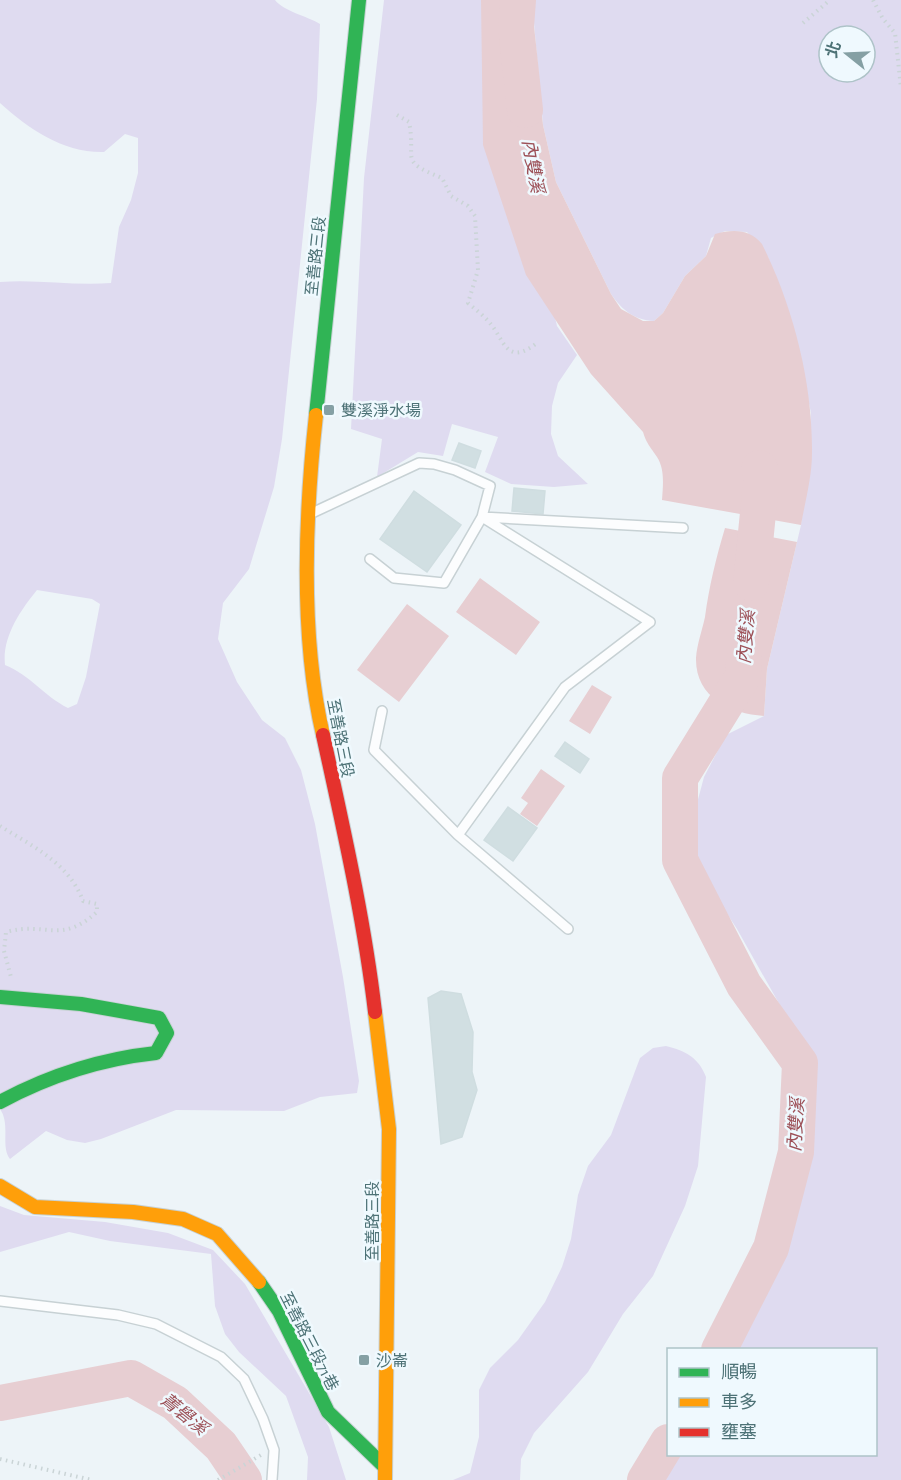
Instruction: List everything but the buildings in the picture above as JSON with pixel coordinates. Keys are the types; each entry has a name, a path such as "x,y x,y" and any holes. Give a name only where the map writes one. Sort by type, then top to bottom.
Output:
{"street":[{"name":"至善路三段","path":"359,0 311,459 306,631 321,729 345,834 370,969 389,1129 385,1474"},
{"path":"0,997 81,1004 159,1018 167,1033 156,1053 80,1066 35,1082 0,1102"},
{"name":"至善路三段71巷","path":"0,1186 35,1207 133,1212 183,1219 217,1234 253,1273 279,1311 328,1412 385,1474"}],"lane":[{"path":"310,514 419,463 434,464 455,470 489,486 482,517 444,583 394,578 370,559"},
{"path":"482,517 683,528"},
{"path":"458,835 565,687 650,622 482,517"},
{"path":"382,711 374,750 458,835 568,929"},
{"path":"0,1301 118,1315 156,1324 221,1357 244,1379 263,1419 274,1450 272,1480"}],"path":[{"path":"803,23 831,0"},
{"path":"873,0 883,19 895,33 901,88"},
{"path":"398,115 410,122 413,143 410,158 414,166 442,178 451,196 468,206 475,216 478,270 468,303 488,321 506,349 515,352 529,349 537,343"},
{"path":"0,826 47,855 68,874 77,886 82,901 97,904 97,912 84,924 72,929 54,932 27,926 6,932 4,951 12,979 6,983"},
{"path":"0,1459 92,1480"},
{"path":"218,1480 251,1459"}],"shaded area":[{"path":"0,0 275,0 284,7 320,24 317,99 282,439 274,487 249,569 223,603 218,639 237,682 262,720 285,738 301,770 315,824 359,1081 357,1093 320,1097 284,1111 176,1110 85,1143 67,1140 46,1131 10,1159 6,1148 5,1122 0,1109 0,282 111,283 119,227 131,200 138,173 138,138 125,134 104,152 75,148 48,138 23,122 0,103","holes":["37,590 92,599 100,604 86,677 77,704 68,708 22,674 5,665 6,644 24,607"]},
{"path":"384,0 481,0 557,326 577,355 558,383 552,406 551,434 558,456 588,484 554,487 511,484 485,472 498,437 452,424 443,456 418,452 377,477 382,439 351,429 364,178"},
{"path":"532,0 901,0 901,1480 655,1480 670,1456 877,1456 877,1348 731,1348 775,1258 810,1164 813,1107 812,1062 737,929 699,870 692,822 704,777 726,735 764,716 767,669 801,525 811,413 793,328 768,257 747,232 725,231 711,238 706,256 685,276 663,313 654,321 635,316 624,309 611,294 556,182 543,125"},
{"path":"666,1046 691,1056 700,1065 706,1077 698,1166 685,1206 653,1276 623,1314 588,1372 534,1433 521,1459 520,1480 453,1480 470,1473 479,1437 479,1390 490,1368 518,1340 545,1302 562,1267 571,1239 578,1195 588,1166 611,1135 640,1058 653,1048"},
{"path":"0,1206 24,1215 105,1222 168,1233 213,1250 245,1284 329,1427 346,1480 307,1480 308,1457 286,1396 239,1352 225,1334 215,1306 211,1254 110,1241 69,1232 0,1252"}],"water":[{"path":"481,0 510,0 509,22 514,54 538,80 543,125 556,182 611,294 621,309 643,321 654,321 663,313 685,276 706,256 715,234 728,231 747,233 762,244 792,319 805,372 809,400 812,462 801,525 662,500 661,467 643,432 591,374 526,275 483,145"},
{"path":"725,528 797,542 767,669 764,716 739,712 717,701 701,683 697,672 697,648"},
{"path":"480,578 540,622 516,655 456,612"},
{"path":"407,604 449,636 399,702 357,670"},
{"path":"592,685 612,697 590,734 569,721"},
{"path":"541,769 565,786 537,826 520,814 528,803 521,798"}],"waterway":[{"name":"內雙溪","path":"518,0 516,27 525,110"},
{"name":"內雙溪","path":"751,583 762,473 759,468"},
{"name":"內雙溪","path":"720,1348 771,1248 796,1152 800,1063 744,985 680,860 680,778 743,676 744,661"},
{"name":"菁礐溪","path":"0,1403 131,1378 175,1403 221,1446 244,1480"},
{"name":"內雙溪","path":"645,1480 667,1444"}],"traffic: fast":[{"path":"316,415 359,0"},
{"path":"0,997 81,1004 159,1018 167,1033 156,1053 95,1064 57,1076 0,1102"},
{"path":"259,1282 279,1311 328,1412 385,1467"}],"traffic: slow":[{"path":"316,415 309,494 307,576 311,657 323,735"},
{"path":"375,1012 389,1129 385,1480"},
{"path":"0,1186 35,1207 133,1212 183,1219 217,1234 259,1282"}],"traffic: jam":[{"path":"323,735 359,907 375,1012"}],"place":[{"name":"雙溪淨水場","path":"329,410"},
{"name":"沙崙","path":"364,1360"}]}
